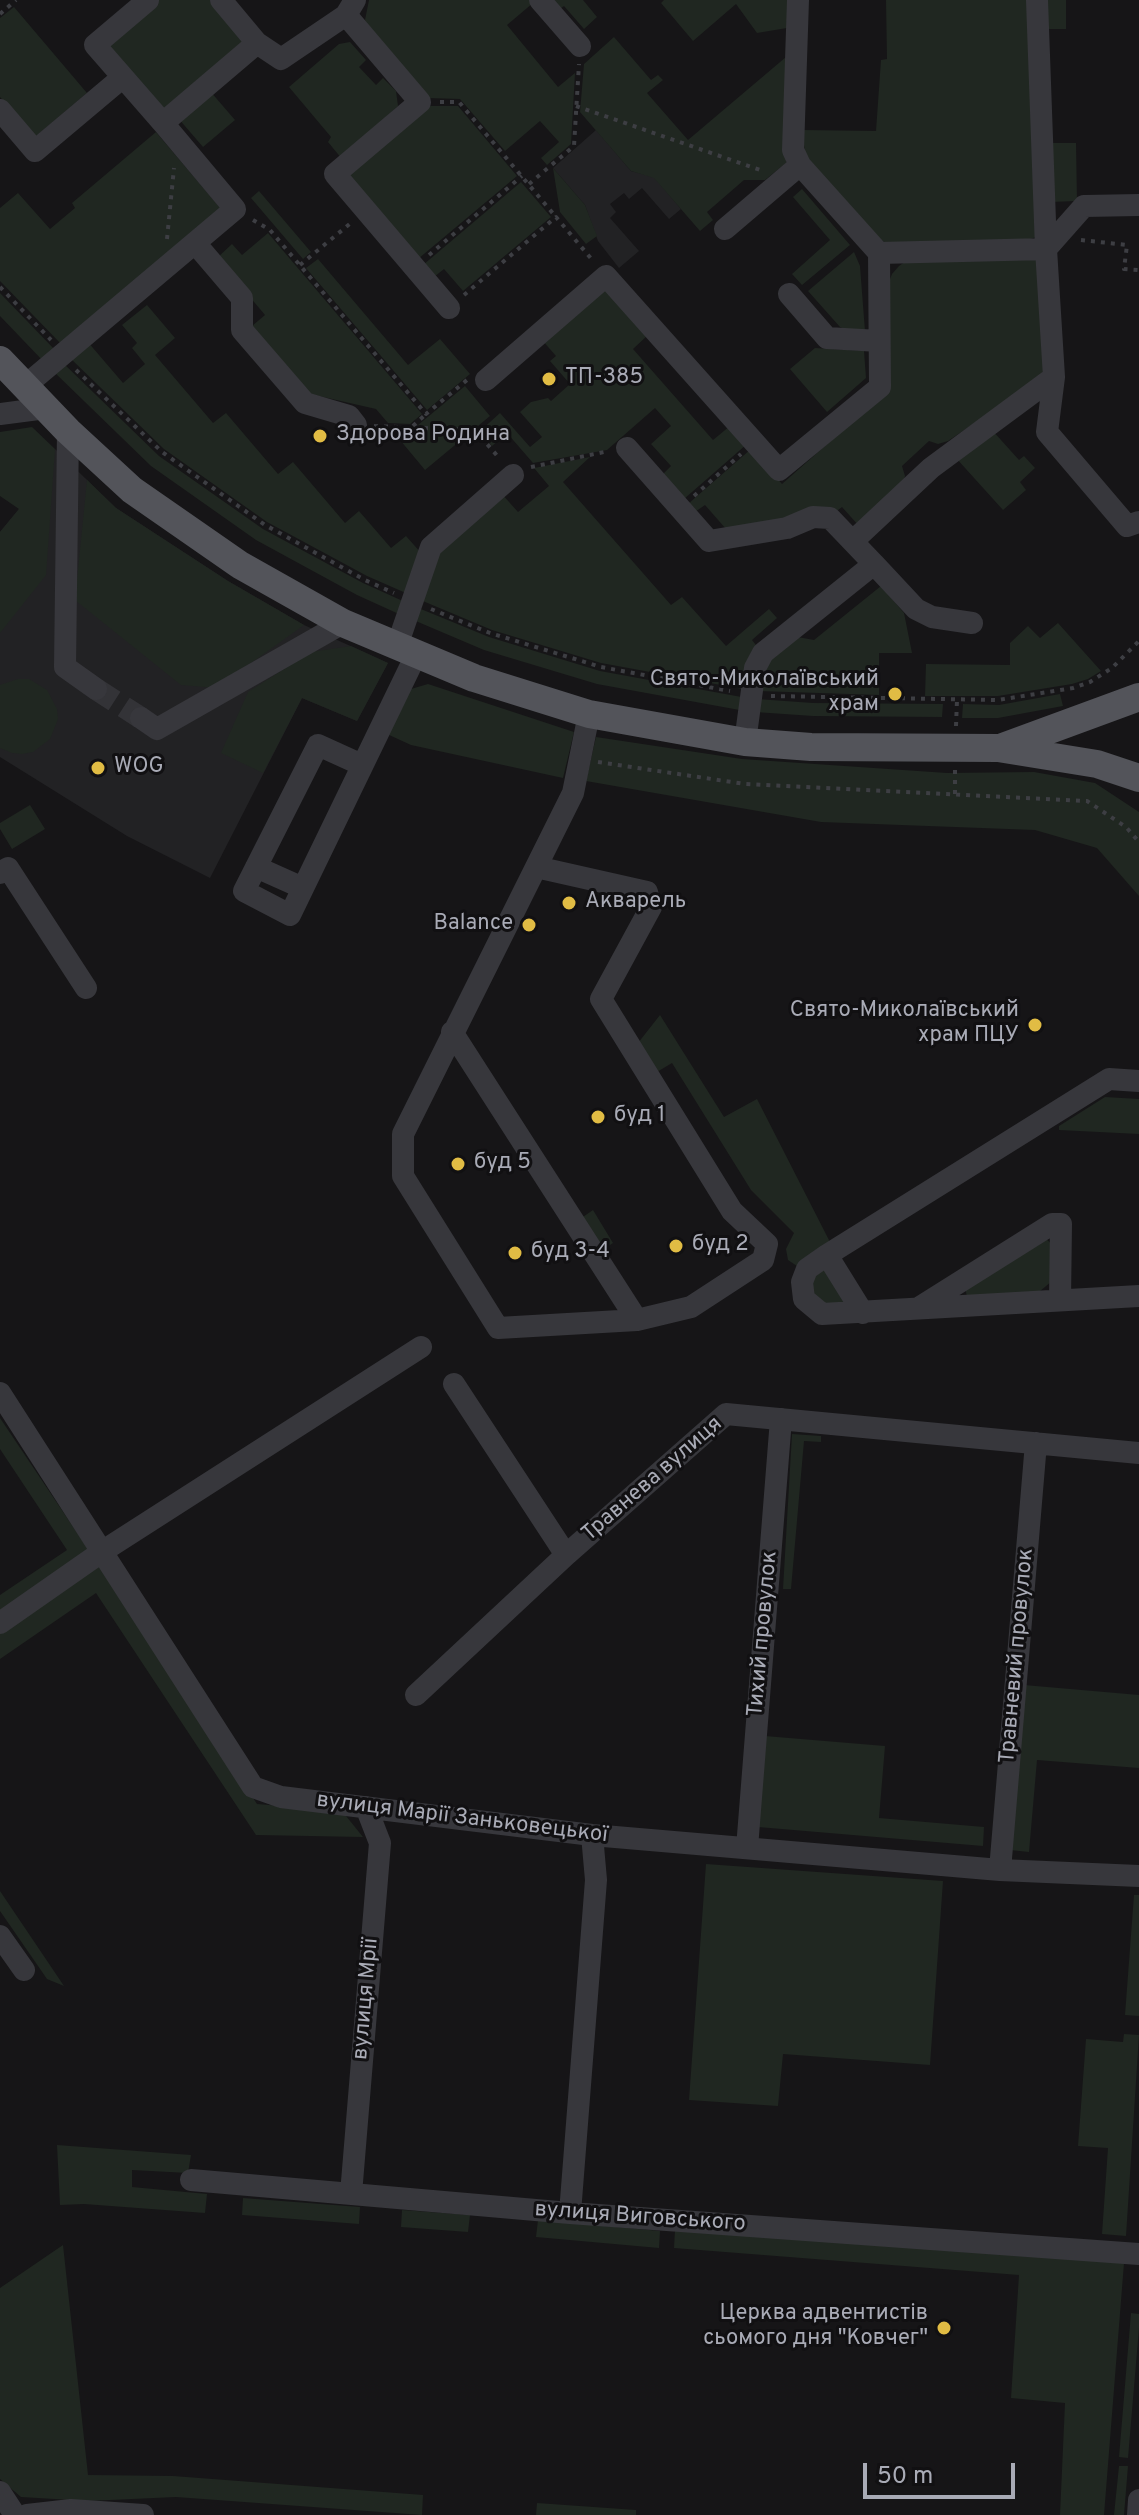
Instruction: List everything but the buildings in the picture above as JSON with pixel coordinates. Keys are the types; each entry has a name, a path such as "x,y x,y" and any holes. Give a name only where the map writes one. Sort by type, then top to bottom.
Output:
{"main road":[{"path":"0,360 68,431 132,490 216,549 343,623 474,678 589,714 745,742 811,747 998,748 1097,764 1139,778"},
{"path":"998,748 1139,697"}],"street":[{"path":"25,386 235,209 95,45 148,0"},
{"path":"221,0 257,43 281,59 351,8 420,102 335,174 449,308"},
{"path":"540,0 580,46"},
{"path":"725,229 792,172 798,0"},
{"path":"1037,0 1054,377 1047,432 1127,526 1139,522"},
{"path":"163,123 257,43"},
{"path":"0,110 35,151 123,77"},
{"path":"792,172 879,253 1050,243 1084,206 1139,205"},
{"path":"195,243 242,298 242,330 305,403 349,416 356,425"},
{"path":"486,380 606,276 779,470 880,387 879,253"},
{"path":"789,294 827,338 879,341"},
{"path":"853,541 931,468 1054,377"},
{"path":"0,414 46,408"},
{"path":"68,431 65,667 96,689"},
{"path":"627,448 709,541 787,528 813,517 830,518 916,609 932,617 972,623"},
{"path":"362,765 318,745 252,875 299,895 362,765 406,650 412,601 431,547 513,475"},
{"path":"745,742 755,668 763,653 874,564"},
{"path":"141,718 157,729 343,623"},
{"path":"536,867 647,892 651,907 601,999 732,1211 767,1244 763,1260 691,1307 637,1320 498,1328 403,1176 403,1134 452,1032 573,793 589,714"},
{"path":"0,873 8,868 86,988"},
{"path":"452,1032 637,1320"},
{"path":"1139,1081 1109,1079 827,1255 807,1269 802,1282 804,1299 822,1314 1139,1296"},
{"path":"919,1308 1052,1224 1061,1224 1060,1300"},
{"path":"827,1255 863,1313"},
{"path":"0,1623 103,1551 421,1347"},
{"path":"454,1384 566,1555"},
{"name":"вулиця Марії Заньковецької","path":"0,1393 253,1787 281,1797 592,1835 1000,1870 1139,1876"},
{"name":"Травнева вулиця","path":"416,1695 566,1555 726,1414 1139,1453"},
{"name":"Тихий провулок","path":"747,1848 781,1419"},
{"name":"Травневий провулок","path":"1000,1870 1036,1443"},
{"name":"вулиця Мрії","path":"351,2194 380,1843 366,1807"},
{"path":"570,2213 596,1880 592,1835"},
{"path":"0,1936 24,1970"},
{"name":"вулиця Виговського","path":"191,2180 570,2213 1139,2254"},
{"path":"0,2492 15,2515"},
{"path":"1138,2515 1139,2500"},
{"path":"27,2515 71,2510 143,2515"}],"path":[{"path":"0,14 16,0"},
{"path":"529,184 574,146 580,46"},
{"path":"459,102 606,276"},
{"path":"576,106 792,172"},
{"path":"164,269 174,176"},
{"path":"414,267 522,176"},
{"path":"235,209 270,230 426,414"},
{"path":"449,308 556,217"},
{"path":"300,266 339,234"},
{"path":"1050,243 1127,245 1124,269 1139,270"},
{"path":"0,287 162,452 252,516 365,580 490,633 601,667 752,695 813,699 998,700 1073,688 1090,682 1112,668 1139,641"},
{"path":"411,428 478,371 486,380"},
{"path":"356,425 475,430 513,475 534,466 627,448"},
{"path":"713,479 729,465"},
{"path":"579,760 745,784 1087,801 1126,827 1139,842"}],"shaded area":[{"path":"157,0 213,0 249,42 163,115 104,45"},
{"path":"369,0 531,0 533,3 507,25 558,87 575,73 571,144 547,165 541,158 559,142 540,121 505,151 460,99 427,98 370,30 365,20"},
{"path":"546,0 583,0 597,17 584,29 564,6 556,12"},
{"path":"664,0 788,0 787,28 757,33 736,4 693,41 661,3"},
{"path":"886,0 1031,0 1036,237 1025,241 886,243 877,238 806,160 802,130 876,131 881,60 887,59"},
{"path":"1043,0 1066,0 1066,29 1044,29"},
{"path":"14,7 87,93 35,137 0,97 0,18"},
{"path":"614,37 651,80 658,75 663,80 647,93 688,140 786,57 786,163 765,180 744,180 707,212 713,220 700,231 654,178 631,171 580,112 584,64"},
{"path":"350,42 366,60 359,67 376,85 383,78 396,91 398,106 342,159 328,142 331,137 289,87 339,44"},
{"path":"210,91 235,120 203,147 178,118"},
{"path":"428,106 458,106 517,176 418,259 348,175"},
{"path":"596,130 631,171 654,177 681,209 669,219 642,188 629,199 624,193 610,204 616,212 610,218 639,251 619,268 598,241 585,205 553,168"},
{"path":"156,132 222,210 63,346 0,281 0,208 18,193 50,229 75,208 72,203"},
{"path":"1049,143 1076,143 1077,201 1050,202"},
{"path":"553,168 585,205 597,236 586,244 560,212"},
{"path":"521,182 551,217 463,291 444,269 434,277 423,265"},
{"path":"802,189 850,245 802,285 792,274 830,240 793,197"},
{"path":"259,191 311,252 303,259 251,198"},
{"path":"268,233 422,414 410,424 388,423 376,409 310,394 252,326 265,315 217,258 232,244 242,255"},
{"path":"854,252 860,266 865,331 851,332 840,327 808,291"},
{"path":"1034,258 1040,265 1045,368 1038,380 948,441 938,444 929,441 902,466 905,476 902,487 859,526 842,507 833,514 726,529 705,505 695,512 688,504 751,449 782,484 886,392 885,292 899,266 909,259"},
{"path":"318,259 408,365 440,339 470,374 427,410 306,268"},
{"path":"604,285 648,335 633,349 713,440 730,426 747,444 684,499 662,475 671,466 651,444 671,426 655,408 607,450 533,463 507,433 492,446 479,432 500,413 530,447 542,437 520,412 531,402 548,398 551,401 570,384 550,361 556,356 542,340"},
{"path":"0,293 56,351 44,362 0,316"},
{"path":"147,305 175,338 155,355 213,423 226,413 278,474 293,462 345,523 359,511 391,548 406,536 422,554 408,594 367,576 267,522 164,449 69,357 87,341 123,383 145,364 132,348 137,343 122,325"},
{"path":"815,348 864,351 866,378 827,412 790,369"},
{"path":"62,362 159,456 263,529 405,602 401,615 357,595 256,540 151,466 52,370"},
{"path":"465,386 490,416 425,470 400,440"},
{"path":"32,427 55,449 46,575 0,633 0,532 19,509 0,496 0,432"},
{"path":"992,430 1019,460 1024,456 1035,468 1020,482 1026,490 1003,510 956,458"},
{"path":"55,449 116,508 228,581 304,625 388,663 357,721 302,698 210,878 127,836 0,757 0,532 19,509"},
{"path":"590,457 563,482 671,605 682,597 726,646 769,609 777,618 752,640 759,649 748,690 601,663 492,630 418,599 435,550 501,493 518,512 549,486 534,468"},
{"path":"87,480 116,508 228,581 304,625 216,688 181,685 75,600"},
{"path":"881,586 904,613 912,653 879,653 879,695 758,691 760,670 792,636 814,640"},
{"path":"416,607 489,637 600,671 747,698 745,711 597,684 484,650 411,619"},
{"path":"1058,623 1101,671 1072,684 998,696 925,696 926,664 1010,665 1010,643 1028,626 1040,638"},
{"path":"351,646 388,663 357,721 302,698 263,773 221,753 248,692 311,652"},
{"path":"29,679 47,690 57,709 58,719 50,739 33,752 22,754 0,748 0,685"},
{"path":"428,684 574,732 563,778 411,745 387,734 411,689"},
{"path":"1060,694 1063,706 998,718 962,718 963,704 999,705"},
{"path":"757,699 813,703 943,704 942,717 813,716 755,712"},
{"path":"596,737 742,759 947,773 1034,772 1095,783 1139,812 1139,896 1097,848 1035,830 821,822 586,781"},
{"path":"30,805 45,829 12,849 0,829 0,823"},
{"path":"660,1015 724,1117 757,1099 831,1244 797,1266 788,1260 786,1249 794,1233 751,1190 672,1063 657,1072 638,1043"},
{"path":"1105,1097 1139,1099 1139,1134 1059,1130 1059,1126"},
{"path":"593,1210 613,1243 601,1251 580,1219"},
{"path":"1045,1238 1054,1246 1052,1281 1039,1292 967,1297 965,1287"},
{"path":"827,1266 850,1304 824,1306 816,1302 809,1278"},
{"path":"0,1418 90,1552 0,1612 0,1595 67,1550 0,1449"},
{"path":"792,1434 821,1436 821,1442 804,1441 791,1589 783,1589"},
{"path":"99,1562 257,1804 342,1811 363,1837 256,1835 96,1593 0,1659 0,1630"},
{"path":"1024,1685 1139,1695 1139,1768 1037,1760 1029,1852 1010,1850"},
{"path":"765,1736 885,1746 879,1818 984,1827 983,1846 758,1827"},
{"path":"706,1864 943,1881 930,2065 783,2054 778,2106 689,2100"},
{"path":"0,1891 64,1986 47,1979 0,1911"},
{"path":"1134,1895 1139,1895 1139,2016 1125,2015"},
{"path":"1124,2034 1139,2035 1126,2236 1102,2234 1108,2148 1078,2146 1086,2039 1123,2042"},
{"path":"57,2145 191,2155 188,2173 132,2170 132,2187 207,2194 205,2213 60,2205"},
{"path":"243,2198 360,2207 359,2224 242,2215"},
{"path":"402,2210 470,2215 468,2232 401,2227"},
{"path":"538,2220 660,2231 659,2248 536,2237"},
{"path":"675,2230 1124,2263 1104,2515 1060,2515 1065,2403 1011,2398 1019,2275 674,2248"},
{"path":"63,2245 88,2475 173,2476 423,2495 422,2515 176,2497 88,2501 21,2497 0,2479 0,2288"},
{"path":"1131,2313 1139,2314 1139,2328 1128,2458 1119,2457"},
{"path":"1119,2466 1128,2466 1124,2515 1114,2515"},
{"path":"537,2503 636,2510 636,2515 536,2515"}],"tunnel":[{"path":"96,689 141,718"}],"place":[{"name":"ТП-385","path":"549,379"},
{"name":"Здорова Родина","path":"320,436"},
{"name":"Свято-Миколаївський храм","path":"895,694"},
{"name":"WOG","path":"98,768"},
{"name":"Акварель","path":"569,903"},
{"name":"Balance","path":"529,925"},
{"name":"Свято-Миколаївський храм ПЦУ","path":"1035,1025"},
{"name":"буд 1","path":"598,1117"},
{"name":"буд 5","path":"458,1164"},
{"name":"буд 2","path":"676,1246"},
{"name":"буд 3-4","path":"515,1253"},
{"name":"Церква адвентистів сьомого дня \"Ковчег\"","path":"944,2328"}]}
